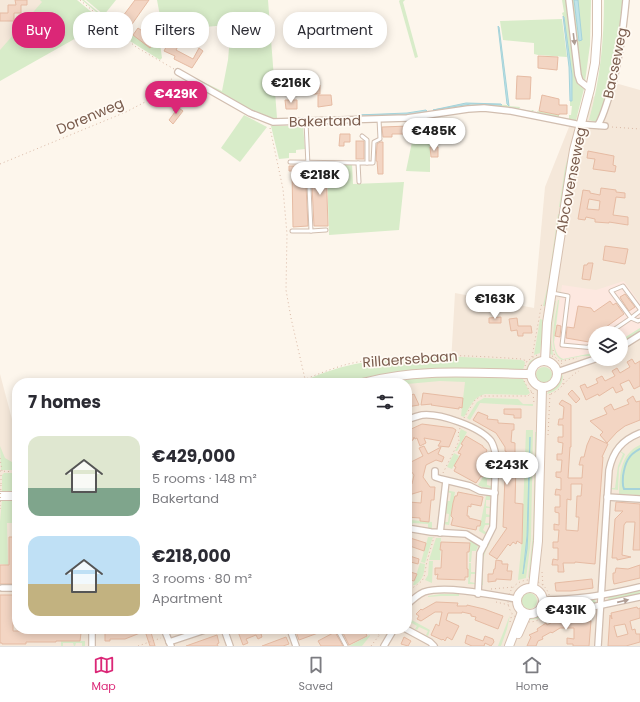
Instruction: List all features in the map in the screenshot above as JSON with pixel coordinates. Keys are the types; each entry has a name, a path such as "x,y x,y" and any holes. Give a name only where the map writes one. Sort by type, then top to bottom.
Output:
{"street":[{"path":"569,0 578,75 580,81 590,89"},
{"name":"Abcovenseweg","path":"545,361 546,336 571,164 590,89 596,46 597,0"},
{"name":"Bacseweg","path":"598,125 617,70 626,0"},
{"name":"Bakertand","path":"178,72 250,113 270,121 306,122 408,118 484,108 511,111 582,124"},
{"path":"582,124 605,126"},
{"path":"628,343 640,335"},
{"path":"545,361 553,364 557,372 555,381 552,385 542,388 534,384 530,374 536,363 545,361"},
{"path":"557,372 588,361"},
{"name":"Rillaersebaan","path":"386,378 427,373 460,372 530,374"},
{"path":"533,587 538,541 542,388"},
{"path":"412,418 421,415 447,417 484,435 493,446 496,456 493,527 480,553 478,594"},
{"path":"598,646 607,497 611,459 626,439 640,433"},
{"path":"435,471 435,477 467,485 480,491 495,493"},
{"path":"438,532 444,480"},
{"path":"0,496 12,496"},
{"path":"607,497 640,499"},
{"path":"412,529 466,534 484,545"},
{"path":"543,603 540,592 533,587 524,588 516,599 516,604 524,613 536,613 543,603 601,596 640,587"},
{"path":"2,588 12,588"},
{"path":"412,600 422,593 442,590 516,599"},
{"path":"543,603 576,607 600,606 640,597"},
{"path":"510,646 524,613"},
{"path":"412,632 430,642 434,646"},
{"path":"92,634 92,646"},
{"path":"167,636 170,644 195,634"},
{"path":"226,634 230,646"},
{"path":"292,634 296,646"},
{"path":"384,646 391,634"}],"lane":[{"path":"290,162 373,163 374,142 380,139 379,119"},
{"path":"306,122 311,231"},
{"path":"362,136 367,140 368,163"},
{"path":"358,163 359,182"},
{"path":"292,232 326,230"},
{"path":"620,326 632,318 640,310 623,286 611,291 632,318 638,321 640,320"},
{"path":"552,293 568,296 562,345 588,348"},
{"path":"339,634 346,646"}],"path":[{"path":"80,0 136,47 178,72"},
{"name":"Dorenweg","path":"0,164 78,133 145,102 178,72"},
{"path":"270,121 270,130 283,189 287,234 286,290 304,378"},
{"path":"605,126 640,129"},
{"path":"552,348 555,357 560,362"},
{"name":"Rillaersebaan","path":"307,378 342,366 363,361 391,358 474,356 521,359 527,361 532,357"},
{"path":"550,394 558,390 570,376 582,370"},
{"path":"444,480 459,441 458,434 462,423 475,400 486,395 528,396 532,392 534,404"},
{"path":"0,458 0,507"},
{"path":"1,471 12,472"},
{"path":"412,588 422,581 425,576 427,561 438,532"},
{"path":"138,646 167,636"},
{"path":"371,646 380,636"}],"shaded area":[{"path":"0,0 61,0 52,12 12,12 12,48 23,48 0,78"},
{"path":"608,81 640,90 640,646 0,646 0,374 12,419 12,634 412,634 412,378 369,378 451,363 455,293 534,308 545,187 571,122"},
{"path":"624,281 640,303 640,328 628,336 628,326 588,326 588,354 563,359 558,356 554,342 562,285 596,290"}],"green space":[{"path":"40,0 77,0 91,12 73,12 73,40 65,44 65,12 33,12 42,2"},
{"path":"82,0 98,12 96,12"},
{"path":"86,0 116,0 106,12 100,12"},
{"path":"157,0 268,0 269,12 217,12 217,26 209,27 209,12 159,12"},
{"path":"405,0 403,2 418,57 415,58 399,1"},
{"path":"562,0 567,0 578,80 584,89 576,120 572,121 539,115 537,111 559,115 559,117 569,119 569,115 571,115 572,106 570,106 570,101 572,101 572,75 564,17 562,13 564,12"},
{"path":"570,0 574,0 579,41 582,40 578,0 591,0 590,45 585,82 579,75"},
{"path":"600,0 602,0 601,44 595,88 588,117 587,115"},
{"path":"604,0 625,0 613,76 599,120 596,122 589,120 601,60"},
{"path":"562,19 567,57 534,54 534,43 503,40 500,21"},
{"path":"133,35 141,41 141,48 133,43"},
{"path":"12,36 12,48 58,48 0,81 0,50"},
{"path":"141,48 161,48 162,58 160,60"},
{"path":"229,48 272,48 278,119 272,119 251,111 189,76 222,91"},
{"path":"465,105 507,105 520,107 519,109 534,110 531,113 514,110 438,112 438,110"},
{"path":"244,115 267,127 240,162 221,148"},
{"path":"301,118 300,120 285,119"},
{"path":"413,123 425,123 425,129 430,129 430,172 406,171 413,137"},
{"path":"271,126 303,126 305,149 296,150 296,153 289,153 289,158 279,159"},
{"path":"575,131 562,207 559,207 565,168"},
{"path":"352,164 353,184 404,182 399,230 329,235 327,170 332,169 332,165"},
{"path":"558,214 561,215 548,298 546,298 545,306 543,306 548,284"},
{"path":"559,300 554,342 557,354 563,359 588,354 588,356 562,360 557,356 554,350 553,342 554,323"},
{"path":"554,301 556,301 551,335"},
{"path":"540,319 544,322 540,353 534,355"},
{"path":"640,328 640,332 628,340 628,336"},
{"path":"551,339 553,355 550,354"},
{"path":"539,356 531,367 526,369 530,361"},
{"path":"435,357 521,360 525,363 523,370 421,370 364,378 312,378 333,370 368,362"},
{"path":"541,367 547,367 552,372 550,381 547,383 541,383 536,378 536,372"},
{"path":"563,375 562,382 559,387 547,394 554,384"},
{"path":"442,376 523,379 530,393 527,395 481,395 472,403 464,417 461,416 465,382 440,381 412,384 412,378"},
{"path":"484,398 518,399 523,404 533,404 533,406 480,403 470,420 467,418 477,402"},
{"path":"461,429 467,432 457,451 455,451 460,441 459,434"},
{"path":"526,430 533,430 531,540 526,578 518,580 522,540","holes":["529,500 527,549 523,574 526,552"]},
{"path":"535,432 537,432 536,523 532,559 528,578 533,534"},
{"path":"640,445 640,495 619,494 622,465 628,454"},
{"path":"0,446 5,458 12,462 12,470 1,470"},
{"path":"619,451 625,454 619,468 618,490 611,488 615,488 618,466 623,454"},
{"path":"454,453 459,456 452,469 447,467"},
{"path":"488,469 491,469 491,471 487,471 487,477 491,477 491,479 487,479 487,485 491,486 491,488 478,485"},
{"path":"4,473 12,473 12,492 2,492 2,475"},
{"path":"446,490 455,492 449,525 443,524 443,522 448,522 449,514 444,513 445,501 450,501 451,493 446,492"},
{"path":"486,496 490,496 490,500 486,500 486,506 490,508 486,508 486,514 490,515 490,517 486,517 485,523 489,523 489,525 485,525 483,530 487,533 486,535 479,531"},
{"path":"2,499 12,499 12,523 7,523 8,565 0,564 0,522"},
{"path":"412,520 432,522 432,530 428,529 428,524 413,523 412,525"},
{"path":"428,537 433,537 425,563 421,562"},
{"path":"436,538 441,538 440,560 429,560"},
{"path":"470,540 478,546 476,551 472,551 471,562 469,562"},
{"path":"489,542 490,543 484,558 483,585 481,585 483,553"},
{"path":"429,561 433,561 432,583 425,580 428,575"},
{"path":"420,563 425,564 424,574 420,581 413,585"},
{"path":"469,563 471,563 471,572 475,572 475,574 471,574 470,582 475,584 468,584"},
{"path":"640,589 640,595 609,603 608,596"},
{"path":"526,593 532,593 537,598 535,607 532,609 526,609 521,604 521,598"},
{"path":"441,594 459,594 459,596 428,597"},
{"path":"595,599 596,603 594,605 558,604 558,602"},
{"path":"543,609 547,609 544,615 534,620 527,620 539,612"},
{"path":"510,615 501,646 498,646"},
{"path":"412,620 430,630 428,636 426,635 428,631 419,627 417,630 415,629 417,626 412,623"},
{"path":"370,635 362,646 349,646"},
{"path":"61,641 85,641 85,646 82,646 82,643 76,643 74,646 73,643 63,643 63,646 61,646"}],"water":[{"path":"574,0 578,0 582,40 579,41"},
{"path":"563,16 572,75 572,101 570,101 569,67"},
{"path":"498,26 499,27 509,106 507,104"},
{"path":"466,103 502,105 471,104 433,110"},
{"path":"426,110 426,112 405,115 357,115 407,113"},
{"path":"530,437 528,531 523,574 527,536"}],"building":[{"path":"15,0 27,0 27,5 21,5 21,12 12,12 12,21 0,21 0,13 8,13 8,5 16,5"},
{"path":"135,0 149,0 133,23 133,12 126,12"},
{"path":"138,28 141,30 141,41 133,35"},
{"path":"166,48 177,48 176,50 193,59 199,48 203,51 192,68 174,59 175,56 164,51"},
{"path":"538,56 558,57 557,70 538,68"},
{"path":"517,76 531,77 530,99 516,99"},
{"path":"306,85 320,85 320,94 307,94"},
{"path":"180,89 197,98 192,106 175,97"},
{"path":"162,94 167,99 158,106 154,100"},
{"path":"318,95 331,95 332,105 318,107"},
{"path":"542,95 559,99 559,105 567,105 567,114 559,115 539,111"},
{"path":"285,100 297,100 297,109 286,109"},
{"path":"176,106 183,111 173,124 169,120 175,112 173,110"},
{"path":"409,126 409,134 392,134 392,137 383,137 382,127"},
{"path":"452,127 453,130 456,130 456,136 447,136 447,134 438,135 434,144 434,129"},
{"path":"340,134 350,134 350,142 344,142 344,146 339,146"},
{"path":"356,141 364,141 364,159 356,159"},
{"path":"383,142 383,174 378,174 376,161 377,144"},
{"path":"430,147 438,147 438,157 431,157"},
{"path":"588,151 614,156 613,165 616,166 615,172 593,169 595,159 587,158"},
{"path":"289,166 305,166 308,226 293,227 292,171 289,171"},
{"path":"311,166 326,166 328,226 314,226"},
{"path":"601,188 625,193 625,198 616,197 613,215 628,217 628,225 609,222 595,222 595,219 586,217 585,220 578,219 583,190 600,195","holes":["589,199 600,201 599,210 587,209"]},
{"path":"605,246 628,249 625,264 603,260"},
{"path":"588,263 593,263 590,280 582,279 584,265 587,265"},
{"path":"625,294 635,307 629,311 620,297"},
{"path":"610,301 613,305 616,303 624,314 607,326 588,326 588,342 566,338 567,327 574,328 578,306 591,308 594,312"},
{"path":"501,317 501,323 489,323 489,318"},
{"path":"517,318 518,326 531,326 532,333 523,333 523,336 518,336 517,330 511,331 509,319"},
{"path":"557,325 561,326 560,337 555,336"},
{"path":"632,359 635,364 640,361 640,386 634,389 629,380 620,384 623,390 616,393 613,387 599,396 598,394 586,400 580,386 585,384 587,388 598,383 596,379 602,376 605,381 615,376 612,371 617,368 620,373 630,367 628,361"},
{"path":"572,390 580,399 576,403 568,394"},
{"path":"423,393 463,398 462,408 459,407 459,409 431,405 432,404 421,405"},
{"path":"414,394 419,405 412,406 412,395"},
{"path":"633,396 636,402 640,401 640,420 625,426 607,443 600,435 603,432 590,421 607,414 604,408 611,404 614,410 629,404 627,400"},
{"path":"562,400 571,405 571,447 568,478 582,478 583,465 579,465 581,457 584,457 591,436 608,444 602,457 595,564 575,562 563,563 564,572 558,572 558,565 552,565 553,559 558,560 558,548 553,548 553,542 558,542 559,530 554,530 554,524 559,525 559,513 555,512 555,507 560,507 560,495 555,495 556,489 561,490 561,478 556,477 556,472 561,472 562,460 557,460 557,454 562,454 563,443 558,442 558,437 563,437 563,425 558,425 559,419 563,419 564,407 559,404","holes":["571,484 582,484 581,496 577,496 576,517 579,517 578,531 566,530 567,499 571,500"]},
{"path":"504,409 521,409 521,418 514,418 514,415 504,414"},
{"path":"478,412 488,416 487,419 498,420 498,423 514,424 511,442 515,443 515,459 521,459 520,465 516,465 515,503 523,504 522,544 517,541 516,544 513,542 510,546 508,544 497,559 489,554 507,528 503,527 506,451 496,433 473,420"},
{"path":"422,424 453,428 456,430 449,447 438,446 441,441 424,438 426,443 420,446 417,438 415,439 414,437 412,440 412,429"},
{"path":"466,436 483,446 487,450 486,452 489,453 488,468 483,477 481,476 476,483 454,471 456,467 454,466 461,454 458,453 463,445 461,444"},
{"path":"424,446 428,454 441,447 438,454 444,457 442,462 436,460 426,465 423,477 430,487 435,487 434,500 431,500 429,522 420,521 420,518 412,517 412,502 421,503 422,491 412,494 414,475 412,472 412,462 423,456 419,448"},
{"path":"458,492 483,497 481,506 471,504 471,507 468,506 467,516 469,516 469,518 481,521 480,526 477,526 476,530 451,525 453,518 451,516 453,503"},
{"path":"616,502 640,504 640,550 633,550 635,522 626,522 624,525 622,555 631,557 617,560 617,558 612,558 615,519 623,511 615,511"},
{"path":"9,537 12,537 12,584 0,584 0,565 9,565"},
{"path":"412,539 426,543 424,551 412,547"},
{"path":"441,542 470,543 469,552 467,552 468,577 465,577 465,580 437,579 438,574 435,575 435,568 441,568"},
{"path":"412,557 419,559 418,564 412,562"},
{"path":"496,560 502,561 502,564 508,564 507,571 512,571 511,580 496,579 496,581 488,582 488,574 493,574"},
{"path":"640,565 640,578 614,584 613,573 615,573 616,568 628,569"},
{"path":"412,572 417,574 414,581 412,580"},
{"path":"592,579 593,588 571,591 556,591 555,583"},
{"path":"0,595 12,595 12,634 81,634 80,641 26,642 26,644 0,643"},
{"path":"436,602 458,603 457,606 467,605 503,616 498,629 475,620 476,617 471,616 471,614 462,612 448,613 446,620 459,626 452,640 447,637 445,641 431,635 436,624 439,626 442,612 435,612 421,621 417,619 419,616 416,614 421,609 422,610"},
{"path":"637,607 638,609 640,608 640,618 630,621 632,630 635,629 636,634 640,634 640,642 626,646 608,646 610,615 612,619 611,613","holes":["625,624 628,634 617,637 614,626"]},
{"path":"587,616 587,622 591,621 589,646 573,646 573,644 567,644 567,638 574,639 574,628 560,628 542,637 543,639 538,641 536,646 527,646 531,637 529,635 538,631 537,629 546,623 547,625 560,619 560,617"},
{"path":"105,634 138,634 125,639 110,639 110,641 105,641"},
{"path":"146,634 151,634 155,646 150,646"},
{"path":"239,634 261,634 262,637 258,639 256,635 246,639 248,643 243,645"},
{"path":"297,634 315,634 299,640"},
{"path":"331,634 336,634 343,646 321,646 318,641"},
{"path":"344,634 366,634 367,636 349,645"},
{"path":"217,635 219,643 217,644 218,646 186,646"},
{"path":"467,635 483,641 485,636 493,639 494,642 491,646 485,643 484,646 472,646 465,643"},
{"path":"286,637 289,644 283,646 262,646"},
{"path":"404,637 411,641 408,646 401,644"}],"waterway":[{"path":"640,449 633,454 626,463 623,476 624,489 640,489"}]}
